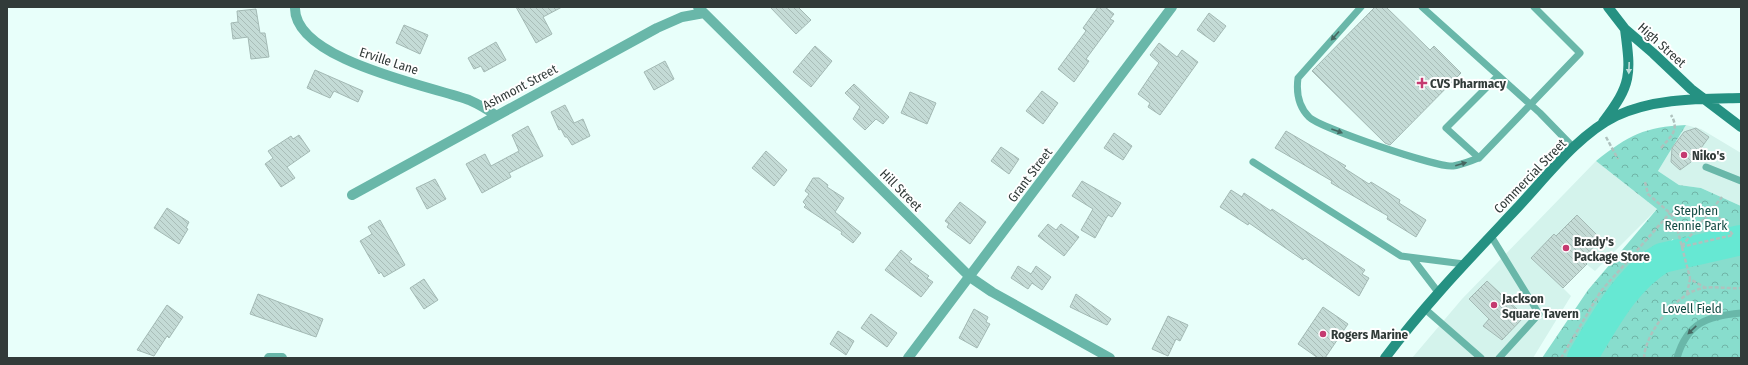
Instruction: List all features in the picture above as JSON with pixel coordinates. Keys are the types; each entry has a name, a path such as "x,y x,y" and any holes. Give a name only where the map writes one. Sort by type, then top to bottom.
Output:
{"main road":[{"name":"High Street","path":"1612,9 1624,29 1653,53 1702,99 1741,127"},
{"path":"1599,126 1620,98 1628,76 1630,64 1624,29"},
{"name":"Commercial Street","path":"1388,357 1438,292 1574,148 1599,126 1616,116 1635,109 1664,102 1741,98"}],"street":[{"name":"Erville Lane","path":"295,7 299,22 310,37 327,51 352,62 470,100 495,115"},
{"name":"Grant Street","path":"908,358 1172,7"},
{"name":"Ashmont Street","path":"352,195 495,115 657,28 701,10"},
{"name":"Hill Street","path":"701,10 970,277 992,292 1110,358"},
{"path":"269,358 282,358"}],"lane":[{"path":"1361,7 1298,78 1296,90 1300,103 1310,118 1329,128 1390,150 1451,166 1479,158 1580,53 1534,7"},
{"path":"1422,7 1530,105 1574,148"},
{"path":"1479,158 1446,128 1498,76"},
{"path":"1253,162 1401,256 1464,264"},
{"path":"1706,167 1741,181"},
{"path":"1491,236 1539,314 1499,358"},
{"path":"1412,258 1438,292"},
{"path":"1425,309 1481,358"},
{"path":"1677,358 1682,344 1691,329 1707,318 1741,313"}],"path":[{"path":"1661,148 1675,129 1675,123 1664,102"},
{"path":"1599,126 1618,159"},
{"path":"1645,182 1648,194 1670,213 1675,220 1690,278"},
{"path":"1681,247 1713,210 1722,197"},
{"path":"1681,247 1733,235 1713,210"},
{"path":"1561,358 1601,291 1670,213"},
{"path":"1686,294 1690,279 1704,287"},
{"path":"1644,358 1648,340 1660,322 1676,303 1686,294 1704,287 1741,288"}],"shaded area":[{"path":"1686,125 1701,129 1741,153 1741,206 1701,188 1679,185 1658,171"},
{"path":"1596,161 1657,209 1595,271 1586,264 1563,288 1571,296 1533,358 1412,358 1462,299"}],"green space":[{"name":"Stephen Rennie Park","path":"1686,125 1658,171 1679,185 1701,188 1741,206 1741,236 1676,251 1673,239 1627,282 1610,303 1576,358 1542,358 1588,290 1657,209 1596,161 1628,139 1648,130"},
{"name":"Lovell Field","path":"1733,251 1741,252 1741,358 1587,358 1622,304 1644,279 1657,269 1676,260"}],"building":[{"path":"516,7 562,7 543,17 552,34 536,43"},
{"path":"770,7 798,7 811,20 796,34"},
{"path":"1098,7 1105,7 1114,14 1110,19 1114,21 1086,59 1089,61 1074,82 1058,69 1086,31 1083,28"},
{"name":"CVS Pharmacy","path":"1375,7 1386,7 1430,50 1434,46 1461,73 1390,145 1385,143 1312,71"},
{"path":"256,9 260,33 265,33 269,57 251,59 248,37 233,39 231,23 238,22 237,11"},
{"path":"1209,13 1226,26 1214,42 1197,30"},
{"path":"404,25 428,35 420,54 396,43"},
{"path":"496,42 506,60 484,72 481,66 474,69 468,58"},
{"path":"1159,43 1177,57 1182,50 1198,62 1160,115 1148,107 1150,103 1138,94 1159,63 1150,55"},
{"path":"815,46 832,61 811,87 793,72"},
{"path":"665,61 674,79 654,90 644,72"},
{"path":"315,70 363,91 358,102 334,91 330,98 307,88"},
{"path":"854,84 889,117 883,124 876,119 865,130 853,119 860,107 845,93"},
{"path":"1042,91 1058,103 1043,124 1026,111"},
{"path":"910,92 936,103 927,124 901,113"},
{"path":"565,105 574,123 583,119 590,136 572,145 567,137 565,137 561,129 559,130 551,112"},
{"path":"528,126 543,156 509,173 511,177 482,193 466,164 485,154 491,166 519,151 512,135"},
{"name":"Niko's","path":"1696,128 1709,137 1691,162 1680,170 1671,162 1672,148 1684,132"},
{"path":"1286,131 1346,166 1344,168 1369,184 1371,182 1400,200 1399,203 1426,220 1416,237 1387,219 1388,216 1275,148"},
{"path":"1114,133 1132,146 1123,160 1104,148"},
{"path":"299,135 310,151 287,167 295,178 281,187 265,164 273,158 268,151 291,136 293,139"},
{"path":"1001,147 1019,159 1009,174 991,161"},
{"path":"766,151 787,170 774,186 752,168"},
{"path":"813,178 819,178 828,185 827,187 844,198 835,212 861,233 853,243 841,234 842,232 804,207 806,205 803,202 809,194 805,191"},
{"path":"435,179 446,199 427,209 416,188"},
{"path":"1082,181 1121,203 1112,217 1108,215 1095,238 1081,230 1093,209 1072,196"},
{"path":"1231,190 1242,197 1244,193 1271,211 1272,209 1365,270 1362,274 1369,278 1359,296 1305,258 1303,260 1249,223 1248,225 1220,207"},
{"path":"960,202 986,222 970,244 947,227 949,224 945,221"},
{"path":"167,208 189,222 186,228 188,229 179,244 154,228"},
{"name":"Brady's Package Store","path":"1577,215 1601,239 1582,259 1587,264 1563,288 1531,258 1554,234 1556,236"},
{"path":"380,220 405,265 384,277 381,272 379,274 360,241 372,234 368,227"},
{"path":"1048,224 1056,230 1061,224 1079,237 1064,256 1038,236"},
{"path":"901,250 912,259 909,262 929,276 927,278 933,282 921,297 885,270"},
{"path":"1018,266 1031,274 1036,266 1051,277 1042,290 1032,283 1028,289 1011,278"},
{"path":"424,279 438,300 424,309 410,288"},
{"name":"Jackson Square Tavern","path":"1487,281 1519,311 1517,313 1523,318 1502,340 1483,326 1489,319 1469,299"},
{"path":"258,294 323,319 316,337 250,314"},
{"path":"1076,294 1111,319 1107,325 1070,307"},
{"path":"167,305 183,317 169,338 167,336 154,356 137,350"},
{"name":"Rogers Marine","path":"1323,307 1348,324 1325,358 1318,358 1298,344"},
{"path":"974,309 988,317 986,322 990,324 977,348 959,338"},
{"path":"871,314 897,333 887,347 861,328"},
{"path":"1168,316 1188,325 1180,341 1176,339 1168,356 1152,349"},
{"path":"838,331 854,341 846,355 830,344"}],"waterway":[{"path":"1582,358 1616,303 1626,290 1649,267 1662,258 1741,240"}],"place":[{"name":"CVS Pharmacy","path":"1422,83"},
{"name":"Niko's","path":"1684,155"},
{"name":"Brady's Package Store","path":"1566,248"},
{"name":"Jackson Square Tavern","path":"1494,305"},
{"name":"Rogers Marine","path":"1323,334"}]}
